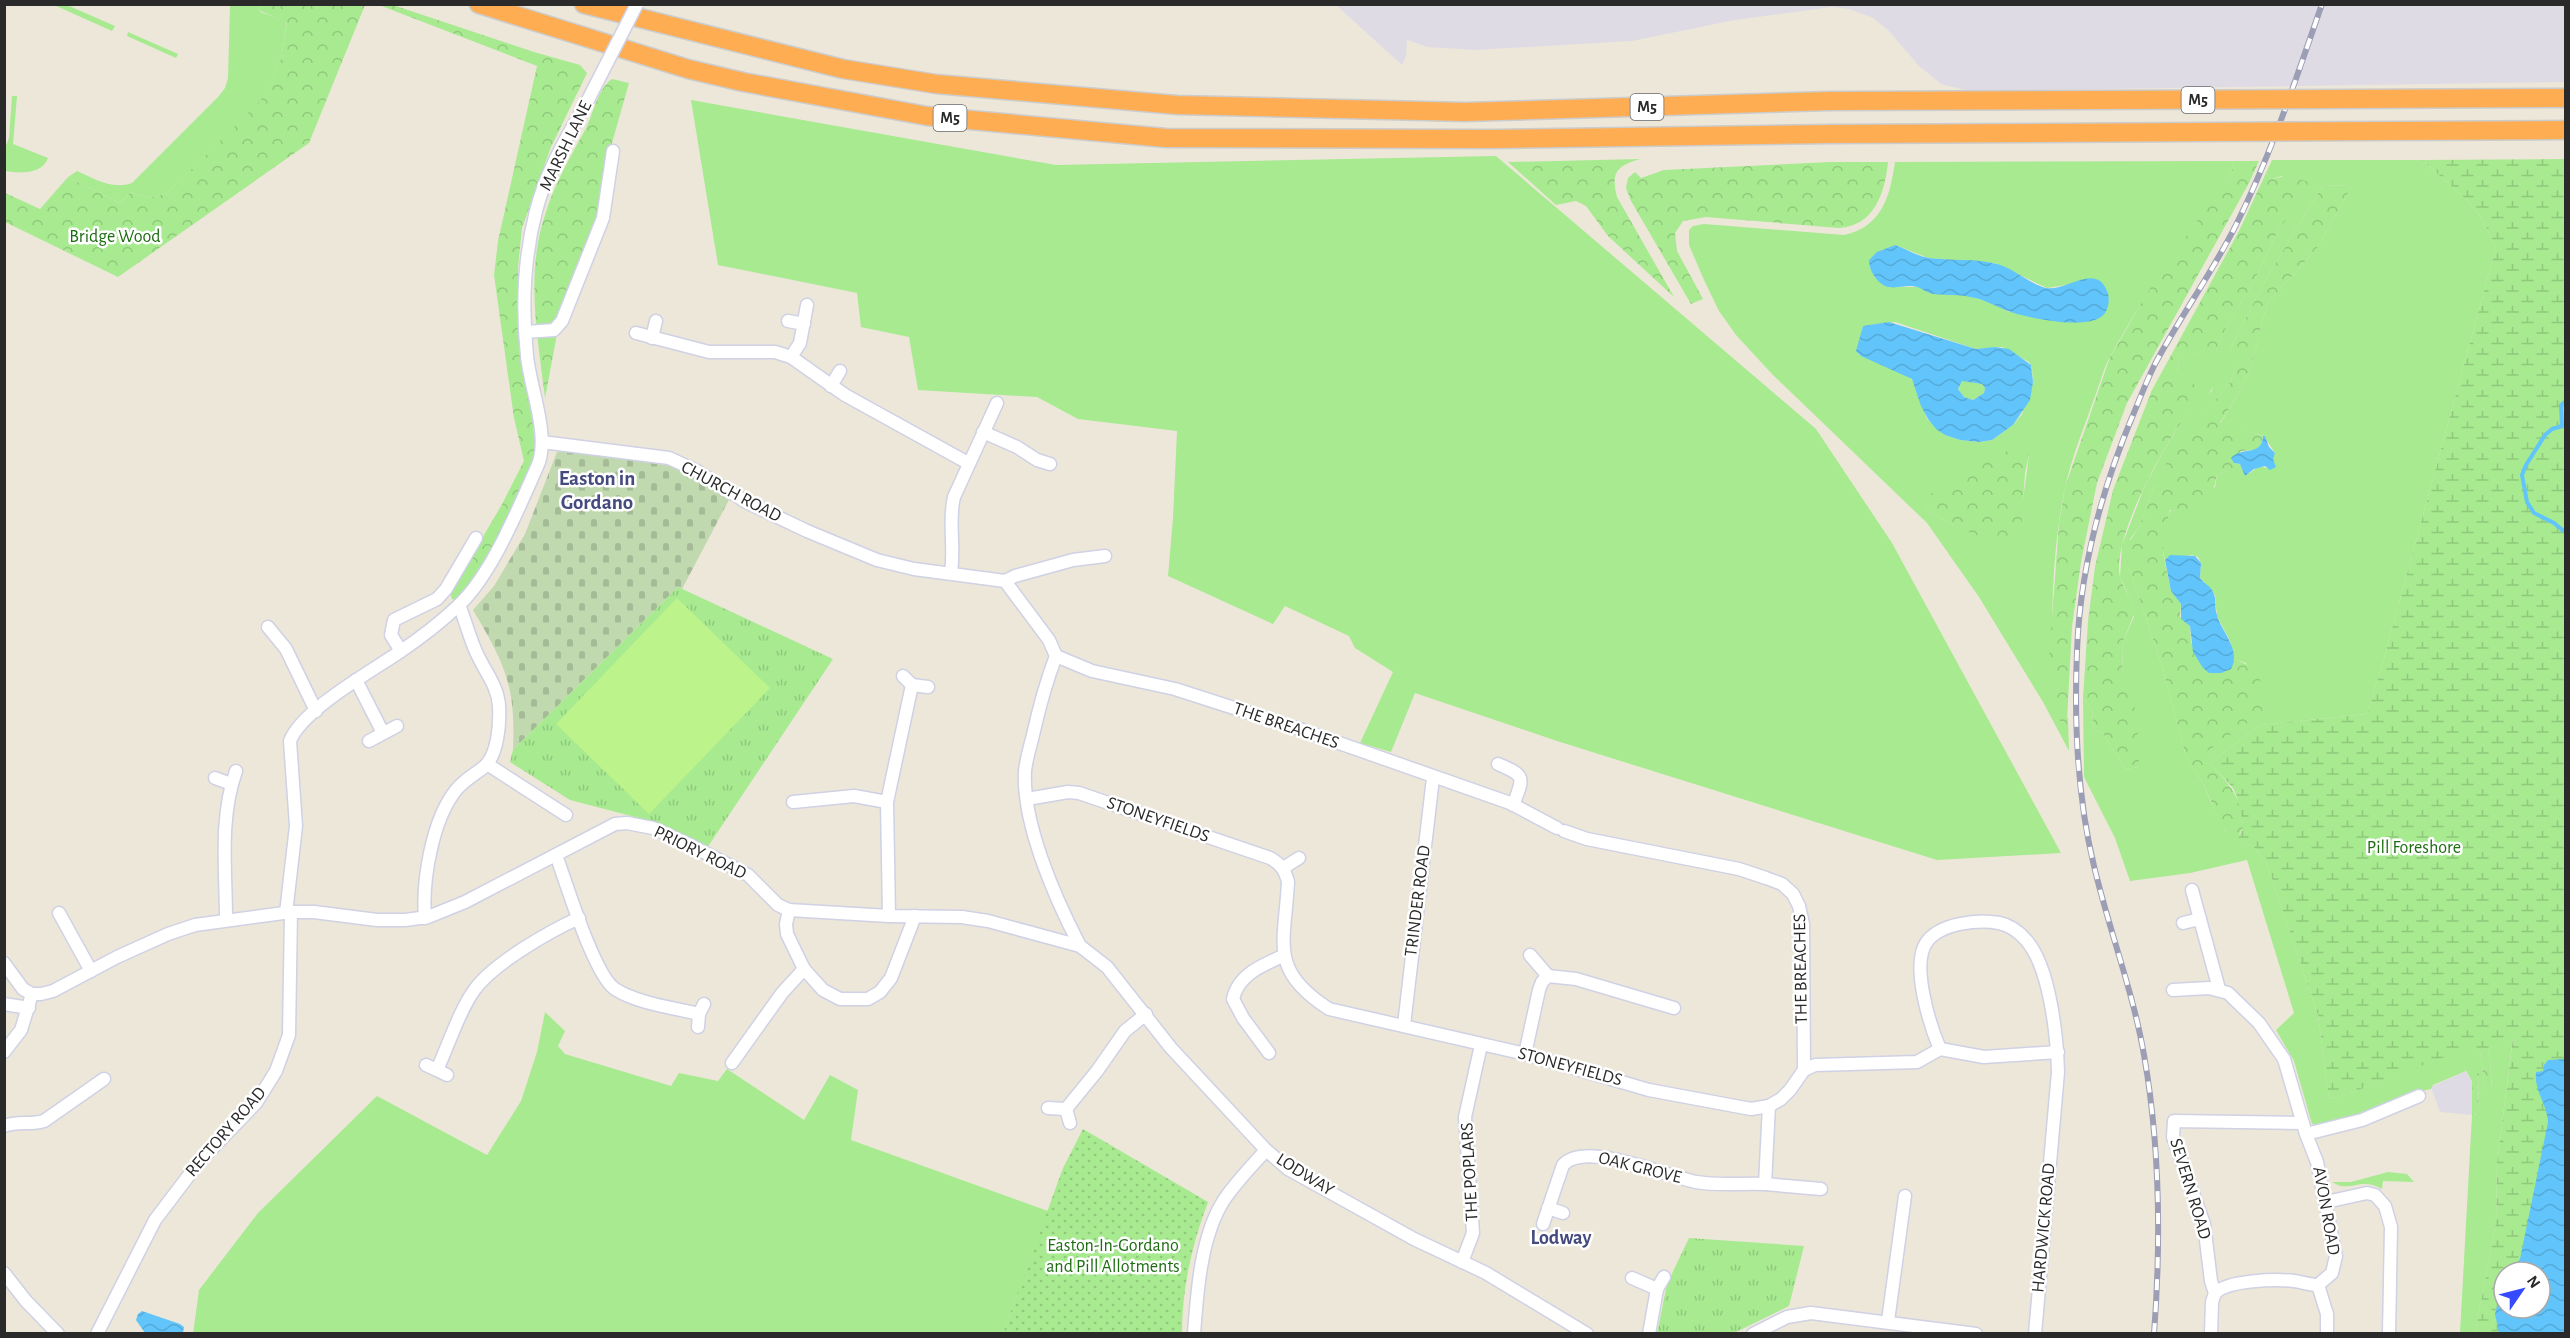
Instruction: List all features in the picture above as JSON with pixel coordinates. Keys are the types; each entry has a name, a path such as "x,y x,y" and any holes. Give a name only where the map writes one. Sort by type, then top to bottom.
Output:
{"highway":[{"name":"M5","path":"479,4 688,69 743,82 927,116 1166,138 1492,139 1830,134 2565,130"},
{"name":"M5","path":"589,6 843,69 936,84 1177,105 1465,112 1830,101 2565,98"}],"street":[{"name":"MARSH LANE","path":"542,442 527,356 526,332 526,266 536,210 547,177 565,140 637,4"},
{"path":"526,332 554,330 562,321 603,218 613,151"},
{"path":"791,357 800,343 807,305"},
{"path":"652,338 657,321"},
{"path":"788,321 804,324"},
{"path":"636,333 709,352 775,352 791,357 831,386 968,463"},
{"path":"831,386 840,371"},
{"path":"951,572 954,552 950,512 954,497 997,403"},
{"path":"983,432 1017,447 1037,460 1050,464"},
{"path":"289,912 296,826 290,741 294,732 316,711 356,680 400,651 459,605 487,568 517,511 539,463 542,442"},
{"name":"CHURCH ROAD","path":"542,442 669,458 697,471 746,502 807,531 877,560 914,569 951,572 1005,581"},
{"path":"400,651 391,635 394,620 437,599 446,589 470,541"},
{"path":"1080,946 1055,893 1034,838 1027,799 1025,771 1037,713 1056,656 1049,640 1005,581 1015,576 1073,560 1105,556"},
{"path":"425,918 423,902 427,869 434,838 446,807 465,780 487,764 498,735 500,705 495,688 478,657 459,605"},
{"path":"268,627 286,649 316,711"},
{"name":"THE BREACHES","path":"1056,656 1092,671 1175,689 1302,730 1513,805 1561,830 1587,839 1739,869 1782,884 1793,894 1799,906 1803,924 1804,1070"},
{"path":"903,675 912,685 928,687"},
{"path":"356,680 383,733"},
{"path":"889,916 887,802 912,685"},
{"path":"369,741 397,726"},
{"path":"487,764 566,815"},
{"path":"1498,764 1517,772 1521,778 1521,785 1513,805"},
{"path":"226,919 224,838 231,784 236,771"},
{"path":"214,778 231,784"},
{"name":"TRINDER ROAD","path":"1404,1025 1433,778"},
{"name":"STONEYFIELDS","path":"1027,799 1068,792 1079,793 1270,858 1283,868"},
{"path":"801,797 854,796 887,802"},
{"name":"PRIORY ROAD","path":"32,994 53,991 168,934 195,925 226,919 289,912 314,912 377,920 425,918 465,902 615,824 627,823 653,828 741,871 755,881 778,905 789,910"},
{"path":"556,855 579,918 609,985 629,996 700,1015"},
{"path":"1269,1053 1243,1018 1233,999 1241,982 1250,974 1283,956 1288,882 1283,868 1299,858"},
{"path":"2174,990 2219,989 2192,890"},
{"path":"915,916 891,978 880,992 868,999 840,999 823,990 804,969 787,934 786,924 789,910 889,916 915,916 963,917 988,921 1080,946"},
{"name":"RECTORY ROAD","path":"96,1334 155,1220 199,1162 256,1103 276,1071 289,1035 289,912"},
{"path":"66,916 91,971"},
{"path":"437,1070 473,992 483,979 560,927 579,918"},
{"path":"2183,923 2200,919"},
{"path":"1765,1184 1769,1106 1786,1095 1804,1070 1815,1065 1917,1062 1940,1049 1984,1057 2058,1052 2049,995 2036,954 2013,928 2000,923 1968,923 1944,930 1926,943 1922,956 1924,1006 1940,1049"},
{"name":"LODWAY","path":"1080,946 1107,967 1171,1048 1266,1150 1288,1169 1414,1239 1507,1285 1587,1334"},
{"path":"1530,955 1548,976 1576,979 1674,1008"},
{"name":"STONEYFIELDS","path":"1283,956 1292,976 1303,989 1329,1009 1525,1054 1649,1090 1735,1107 1751,1109 1769,1106"},
{"path":"4,963 23,988 32,994 21,1030 4,1052"},
{"path":"732,1063 782,993 804,969"},
{"path":"1525,1054 1539,990 1542,982 1548,976"},
{"name":"AVON ROAD","path":"2219,989 2236,999 2272,1039 2287,1066 2317,1162 2336,1259 2332,1273 2318,1285"},
{"path":"4,1004 29,1008"},
{"path":"1066,1109 1125,1031 1146,1014"},
{"name":"THE POPLARS","path":"1462,1262 1473,1233 1466,1117 1481,1045"},
{"name":"HARDWICK ROAD","path":"2035,1334 2058,1052"},
{"path":"4,1126 11,1123 34,1124 44,1121 104,1079"},
{"path":"2305,1129 2362,1120 2419,1096"},
{"path":"1048,1108 1066,1109"},
{"path":"1066,1109 1070,1123"},
{"name":"SEVERN ROAD","path":"2211,1334 2212,1302 2215,1293 2211,1281 2204,1224 2173,1137 2174,1121 2305,1129"},
{"path":"1194,1334 1198,1286 1216,1216 1224,1200 1266,1150"},
{"name":"OAK GROVE","path":"1543,1224 1563,1165 1576,1156 1600,1156 1697,1182 1765,1184 1821,1189"},
{"path":"2326,1202 2367,1193 2379,1198 2388,1211 2391,1227 2389,1334"},
{"path":"1888,1321 1905,1196"},
{"path":"1548,1209 1563,1213"},
{"path":"4,1273 26,1301 58,1334"},
{"path":"1648,1334 1657,1289 1664,1277"},
{"path":"1632,1278 1657,1289"},
{"path":"2215,1293 2226,1286 2242,1283 2291,1281 2318,1285 2327,1314 2327,1334"},
{"path":"1753,1334 1787,1317 1811,1313 1976,1334"}],"shaded area":[{"path":"1336,5 2565,5 2565,82 1969,91 1941,84 1919,66 1889,31 1873,18 1849,9 1832,7 1735,20 1632,41 1474,50 1428,47 1407,40 1406,56 1402,65"},
{"path":"2466,1071 2472,1081 2472,1115 2440,1112 2431,1087"}],"green space":[{"path":"54,5 67,5 115,26 112,31"},
{"path":"230,5 259,5 260,12 287,21 281,59 261,101 168,193 149,198 131,192 120,203 68,177 77,171 111,184 132,183 218,97 225,88 228,78"},
{"name":"Bridge Wood","path":"259,5 365,5 309,143 118,277 5,222 5,193 40,209 68,177 120,203 131,192 149,198 168,193 261,100 281,59 287,22 260,11"},
{"path":"379,5 393,5 580,65 587,73 551,147 522,228 518,267 519,309 536,451 534,466 484,565 458,601 452,599 450,593 501,506 524,461 514,418 494,275 498,241 537,66"},
{"path":"128,32 178,54 176,58 127,36"},
{"path":"612,79 629,83 610,150 601,218 560,318 545,398 534,283 539,237 557,183 587,126 599,96"},
{"path":"12,96 17,96 13,144 48,158 45,164 30,172 5,171 5,148 9,138"},
{"path":"691,100 1056,165 1496,156 1816,429 1892,543 2061,853 1937,860 1557,741 1415,693 1391,752 1360,743 1393,672 1355,648 1349,636 1285,606 1273,624 1168,576 1177,431 1078,419 1037,397 918,390 909,337 861,327 857,293 718,265"},
{"path":"1640,159 1625,165 1617,172 1615,189 1617,197 1674,297 1608,236 1586,206 1576,201 1556,205 1508,162"},
{"name":"Pill Foreshore","path":"2565,159 2565,1333 2475,1333 2496,1222 2497,1163 2513,1038 2480,1052 2473,1046 2351,1093 2329,1099 2318,1015 2267,864 2253,846 2237,840 2243,823 2237,797 2233,788 2210,763 2260,725 2367,714 2496,247 2481,217 2468,201 2422,160"},
{"path":"2272,160 2422,160 2468,201 2481,217 2496,247 2367,714 2260,725 2210,763 2202,754 2262,712 2246,663 2234,659 2230,641 2217,616 2215,595 2200,578 2201,563 2198,557 2192,555 2165,560 2163,548 2164,528 2171,510 2176,511 2201,501 2204,493 2215,487 2217,475 2228,470 2243,470 2244,474 2250,473 2259,466 2267,468 2275,453 2264,436 2220,424 2240,391 2251,366 2267,304 2317,248 2352,186 2323,185 2267,277 2231,347 2235,366 2229,384 2172,454 2153,490 2139,527 2130,539 2129,568 2163,669 2186,757 2204,785 2225,831 2240,832 2238,840 2253,846 2267,864 2318,1015 2329,1099 2351,1093 2473,1045 2480,1052 2485,1089 2492,1087 2489,1048 2513,1037 2497,1163 2496,1222 2475,1333 2460,1333 2472,1115 2478,1114 2479,1074 2464,1067 2466,1071 2433,1085 2431,1089 2403,1097 2340,1122 2312,1124 2294,1061 2276,1030 2294,1013 2247,860 2190,873 2130,881 2115,838 2084,777 2083,698 2092,711 2094,730 2103,733 2125,769 2138,767 2122,676 2123,641 2134,617 2134,607 2120,577 2122,545 2144,488 2163,452 2183,419 2198,402 2212,391 2213,387 2196,387 2177,374 2179,357 2197,352 2216,352 2221,337 2255,279 2279,229 2291,212 2282,176 2271,179 2266,173"},
{"path":"2234,161 2231,173 2154,285 2111,355 2070,466 2056,545 2052,613 2055,681 2059,711 2066,736 2066,718 2068,718 2069,751 2043,702 1979,597 1927,523 1772,374 1736,335 1719,311 1689,245 1689,230 1693,226 1704,224 1844,235 1857,231 1876,217 1882,208 1887,198 1895,162","holes":["1898,246 1928,258 1994,263 2047,288 2072,284 2104,286 2109,300 2009,312 1993,303 1968,296 1917,287 1891,287 1875,278 1869,265","1895,322 1976,349 2002,347 2029,362 2032,368 2033,382 2022,414 2013,425 1992,440 1979,442 1960,440 1945,435 1927,419 1915,384 1908,375 1858,354 1863,326","2029,455 2021,515 1958,528 1925,509"]},
{"path":"2234,161 2259,161 2127,403 2097,483 2081,562 2072,627 2066,739 2059,717 2049,659 2059,523 2065,487 2110,357 2155,280 2231,173"},
{"path":"1830,162 1888,162 1880,196 1876,206 1869,214 1851,226 1839,228 1706,217 1683,221 1675,233 1677,251 1703,299 1691,304 1631,201 1626,188 1628,178 1635,172 1641,178 1664,170"},
{"path":"2266,173 2271,179 2287,176 2309,182 2311,186 2279,229 2255,279 2221,337 2216,352 2197,352 2186,358 2179,357 2177,374 2188,376 2196,387 2213,387 2208,395 2185,417 2173,435 2142,492 2125,534 2119,569 2135,612 2123,641 2122,675 2128,681 2133,699 2139,760 2138,767 2125,769 2103,733 2094,730 2092,711 2083,698 2088,621 2095,567 2113,490 2152,390 2239,231"},
{"path":"2323,185 2352,186 2317,248 2267,304 2251,366 2240,391 2220,423 2263,436 2261,446 2255,450 2241,451 2234,463 2240,464 2243,470 2228,470 2217,475 2213,491 2204,493 2201,508 2183,520 2176,511 2170,510 2163,537 2163,553 2171,591 2181,604 2180,617 2190,626 2191,643 2244,663 2256,673 2262,686 2262,713 2203,754 2231,787 2240,805 2243,828 2240,832 2230,832 2222,827 2204,785 2186,757 2163,669 2129,568 2125,548 2139,527 2153,490 2171,454 2229,384 2234,369 2231,347 2267,277"},
{"path":"1962,380 1982,384 1985,388 1984,393 1973,400 1964,397 1958,389"},
{"path":"2020,446 2029,455 2025,473 2021,533 2003,545 1958,528 1925,509 1919,502 1979,462"},
{"path":"564,451 673,466 730,498 682,589 678,587 513,750 513,709 506,676 501,661 473,610 494,586 525,534 557,452"},
{"path":"678,587 833,659 707,848 673,830 639,818 570,800 510,762 513,750"},
{"path":"677,598 770,688 649,814 556,724"},
{"path":"545,1012 565,1031 558,1046 565,1054 671,1086 679,1073 718,1081 727,1069 804,1120 830,1075 858,1090 851,1140 1048,1211 1003,1333 193,1334 199,1290 258,1213 377,1096 487,1155 521,1101 537,1052"},
{"path":"2489,1048 2492,1088 2485,1089 2480,1052"},
{"path":"2470,1064 2479,1074 2478,1114 2472,1115 2472,1081 2464,1067"},
{"name":"Easton-In-Gordano and Pill Allotments","path":"1083,1129 1208,1202 1189,1266 1182,1333 1003,1333 1063,1168"},
{"path":"2388,1172 2407,1174 2414,1182 2383,1181 2382,1189 2367,1184 2344,1186 2332,1182 2351,1182"},
{"path":"1689,1238 1804,1246 1789,1306 1734,1333 1657,1334 1667,1284"}],"water":[{"path":"1895,245 1929,258 1997,264 2046,288 2054,288 2088,278 2096,279 2107,291 2109,299 2107,308 2098,319 2074,323 2059,322 2017,314 1975,298 1934,294 1913,286 1885,286 1874,275 1869,260 1877,252"},
{"path":"1889,322 1976,349 1995,347 2009,349 2031,365 2033,382 2030,400 2013,425 1992,440 1979,442 1960,440 1945,435 1928,419 1912,379 1861,356 1856,351 1863,326","holes":["1962,381 1982,384 1985,388 1984,393 1973,400 1964,397 1958,389"]},
{"path":"2263,436 2275,453 2273,459 2276,467 2270,470 2265,466 2254,469 2245,476 2240,464 2234,463 2231,458 2240,452 2259,447"},
{"path":"2170,555 2195,556 2201,563 2200,578 2213,592 2219,621 2230,641 2234,655 2231,669 2221,673 2209,673 2193,652 2190,626 2181,619 2181,604 2171,591 2165,560"},
{"path":"2565,1053 2565,1333 2499,1333 2496,1320 2552,1320 2552,1260 2519,1260 2548,1122 2537,1085 2536,1072 2543,1071 2548,1060 2564,1059"},
{"path":"142,1311 180,1324 184,1327 183,1333 145,1333 136,1320"}],"waterway":[{"path":"2566,401 2561,405 2562,426 2552,429 2545,435 2522,475 2527,502 2534,513 2554,523 2566,533"}],"railway":[{"path":"2154,1334 2158,1264 2158,1194 2153,1124 2144,1055 2134,1007 2094,866 2080,786 2076,678 2079,620 2088,560 2102,501 2138,402 2155,364 2217,260 2249,198 2282,116 2322,4"}],"district":[{"name":"Easton in Gordano","path":"597,490"},
{"name":"Lodway","path":"1561,1238"}]}
